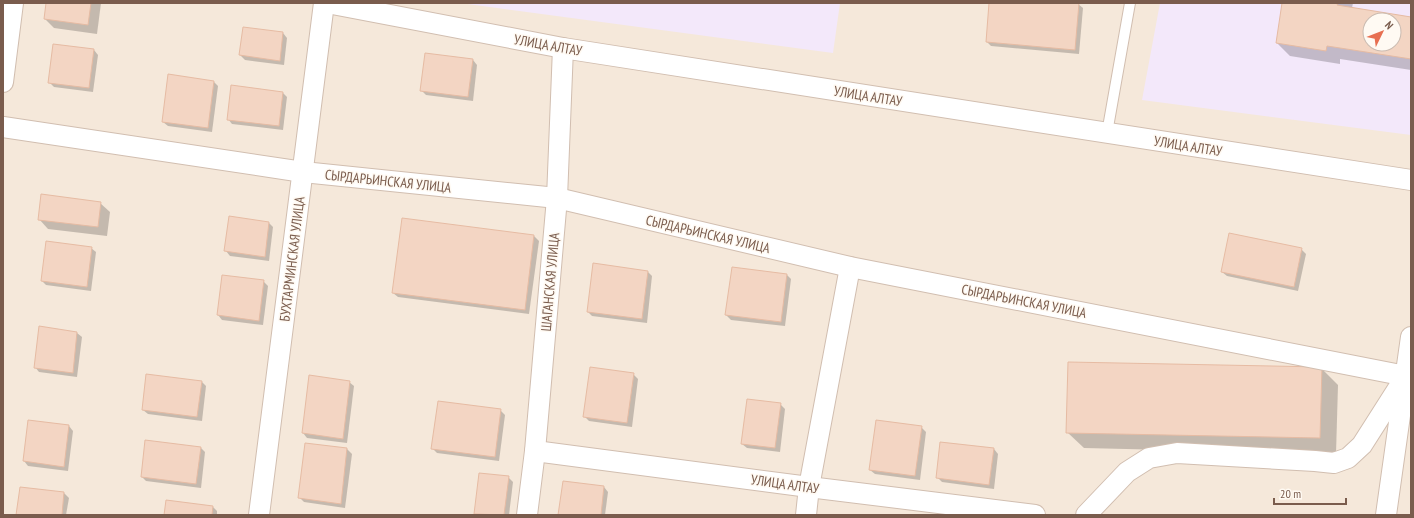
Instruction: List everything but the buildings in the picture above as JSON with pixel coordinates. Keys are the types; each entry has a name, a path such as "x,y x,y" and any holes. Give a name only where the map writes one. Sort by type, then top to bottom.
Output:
{"street":[{"path":"3,82 14,3"},
{"name":"УЛИЦА АЛТАУ","path":"326,3 563,48 1411,180"},
{"name":"БУХТАРМИНСКАЯ УЛИЦА","path":"259,515 326,3"},
{"name":"ШАГАНСКАЯ УЛИЦА","path":"527,515 535,451 557,198 563,48"},
{"name":"СЫРДАРЬИНСКАЯ УЛИЦА","path":"3,127 303,172 557,198 850,267 1409,376"},
{"path":"806,515 809,487 850,267"},
{"path":"1386,515 1409,376 1411,337"},
{"path":"1086,515 1127,472 1149,458 1177,453 1334,463 1348,458 1362,444 1409,376"},
{"name":"УЛИЦА АЛТАУ","path":"535,451 1035,515"}],"lane":[{"path":"1107,133 1130,3"}],"shaded area":[{"path":"3,3 1411,3 1411,515 3,515"},
{"path":"460,3 840,3 833,53"},
{"path":"1160,3 1411,3 1411,135 1142,100"}]}
